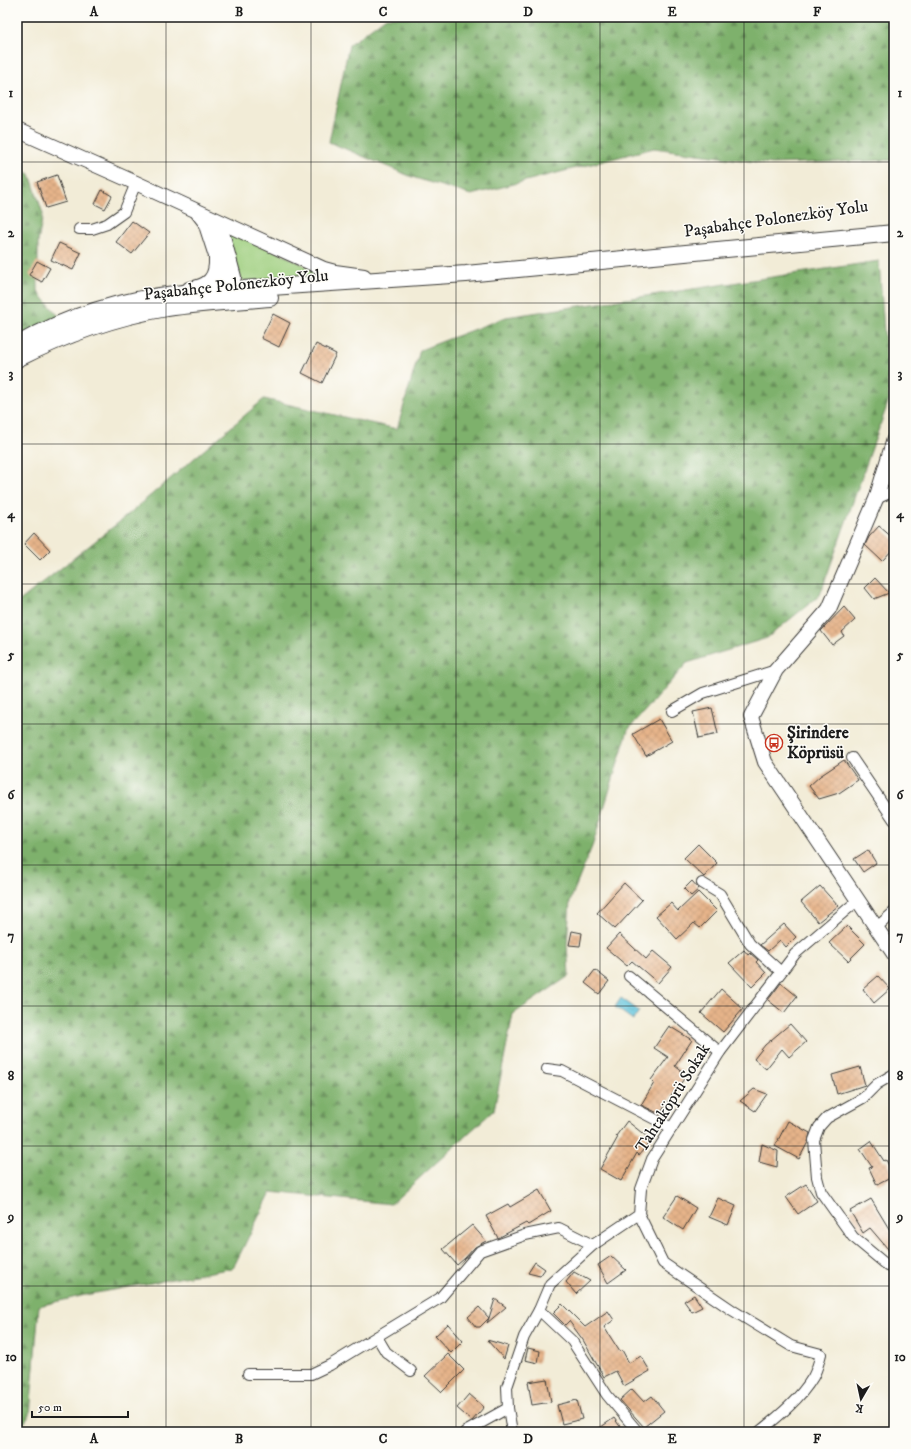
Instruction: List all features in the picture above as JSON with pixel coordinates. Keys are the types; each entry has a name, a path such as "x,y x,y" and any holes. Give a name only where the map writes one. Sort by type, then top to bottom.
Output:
{"main road":[{"path":"17,130 191,207 324,269 349,274 398,279"},
{"path":"191,207 205,222 216,252 227,290 234,298 242,300"},
{"path":"191,207 216,223 224,236 234,276 232,286 215,301 205,304"},
{"name":"Paşabahçe Polonezköy Yolu","path":"663,255 786,234 894,222"},
{"name":"Paşabahçe Polonezköy Yolu","path":"17,345 50,327 69,320 111,306 158,296 466,274 894,233"},
{"path":"158,296 198,288 210,281 214,275 216,267 216,252"},
{"name":"Paşabahçe Polonezköy Yolu","path":"17,359 64,337 110,322 166,309 242,300 342,293 466,274"},
{"path":"894,439 876,499 829,609 776,670 750,717 765,762 894,954"}],"street":[{"path":"79,229 92,229 107,224 124,212 136,183"},
{"path":"876,499 894,491"},
{"path":"672,711 703,693 776,670"},
{"path":"852,758 894,820"},
{"path":"702,883 720,894 750,944 781,972"},
{"name":"Tahtaköprü Sokak","path":"638,1214 641,1189 652,1159 720,1052 795,954 858,900"},
{"path":"876,927 894,912"},
{"path":"629,976 720,1052"},
{"path":"547,1069 562,1071 672,1128"},
{"path":"894,1074 877,1084 863,1098 827,1118 819,1127 814,1140 817,1177 821,1192 853,1237 888,1266 894,1268"},
{"path":"512,1432 508,1408 507,1388 524,1337 539,1310 550,1284 593,1245 638,1214 663,1264 732,1310 792,1346 821,1354 814,1376 799,1396 769,1425 759,1432"},
{"path":"248,1374 310,1374 330,1365 440,1298 480,1251 525,1235 559,1228 593,1245"},
{"path":"539,1310 572,1341 607,1395 638,1432"},
{"path":"377,1337 386,1352 411,1371"},
{"path":"465,1432 508,1408"}],"green space":[{"path":"386,17 894,17 894,160 771,164 654,148 471,195 412,177 329,142 349,45"},
{"path":"17,167 30,174 43,214 38,242 38,292 64,322 17,347"},
{"path":"223,225 320,273 319,275 245,281 241,279"},
{"path":"879,261 889,400 820,595 767,638 687,663 628,730 593,844 570,901 567,945 569,976 513,1014 494,1110 391,1204 271,1192 233,1268 85,1295 39,1306 30,1415 17,1432 17,603 118,523 264,399 397,429 420,350 506,317"}],"water":[{"path":"621,998 639,1011 633,1020 615,1007"}],"building":[{"path":"57,175 66,202 46,208 37,182"},
{"path":"102,190 112,196 105,209 95,204"},
{"path":"132,221 149,233 132,254 116,242"},
{"path":"59,243 81,253 73,270 51,260"},
{"path":"37,261 50,268 42,282 29,275"},
{"path":"273,314 290,323 279,347 261,338"},
{"path":"316,344 336,354 322,383 302,373"},
{"path":"879,526 894,539 894,548 882,561 865,545 869,537"},
{"path":"34,533 50,550 40,560 24,544"},
{"path":"875,578 889,593 874,599 865,588"},
{"path":"844,607 855,620 842,632 844,636 832,645 821,631"},
{"path":"712,708 718,734 699,738 693,712"},
{"path":"659,719 672,741 646,756 633,734"},
{"path":"844,760 858,780 839,793 819,799 809,786 820,776"},
{"path":"698,844 717,863 704,877 684,858"},
{"path":"868,850 876,863 863,872 854,859"},
{"path":"692,881 699,889 691,896 684,889"},
{"path":"624,883 642,900 615,929 597,913"},
{"path":"820,886 838,906 818,922 801,902"},
{"path":"698,892 717,911 700,928 694,923 677,939 656,916 671,903 678,911"},
{"path":"784,924 796,937 786,947 780,940 768,951 760,945"},
{"path":"847,926 865,944 848,961 829,943"},
{"path":"572,931 582,933 580,946 569,945"},
{"path":"619,934 646,959 653,951 672,967 658,983 632,961 627,966 606,948"},
{"path":"744,950 748,955 750,953 758,960 756,962 766,973 752,987 729,963"},
{"path":"595,970 609,981 599,994 585,983"},
{"path":"878,976 890,989 874,1003 863,989"},
{"path":"781,983 797,996 784,1013 768,1000"},
{"path":"721,989 743,1009 723,1032 701,1013"},
{"path":"790,1024 806,1042 789,1057 782,1049 766,1069 754,1059 765,1045"},
{"path":"669,1026 692,1040 675,1066 687,1075 660,1114 641,1105 654,1083 651,1080 668,1057 654,1048"},
{"path":"860,1067 865,1085 837,1094 832,1075"},
{"path":"754,1089 767,1094 755,1111 740,1101"},
{"path":"627,1121 651,1140 639,1155 637,1153 621,1181 600,1169 618,1137 616,1136"},
{"path":"788,1121 810,1133 808,1142 799,1159 775,1146"},
{"path":"871,1141 884,1161 886,1160 894,1175 877,1185 869,1168 872,1167 860,1149"},
{"path":"762,1144 778,1151 777,1167 759,1162"},
{"path":"806,1184 817,1201 798,1214 786,1197"},
{"path":"539,1190 551,1211 528,1225 526,1223 498,1238 486,1216 508,1204 510,1207"},
{"path":"677,1196 696,1208 683,1230 663,1217"},
{"path":"718,1198 736,1206 728,1225 709,1217"},
{"path":"871,1199 894,1237 894,1256 870,1228 863,1233 850,1211"},
{"path":"472,1225 486,1241 475,1247 457,1265 443,1249"},
{"path":"611,1256 626,1270 608,1283 598,1265"},
{"path":"535,1262 545,1269 540,1276 528,1273"},
{"path":"574,1272 590,1281 576,1294 566,1282"},
{"path":"694,1295 702,1307 692,1312 684,1301"},
{"path":"495,1299 506,1307 487,1323"},
{"path":"562,1304 585,1327 608,1311 614,1320 604,1327 620,1352 622,1350 629,1363 641,1356 650,1371 624,1386 616,1371 604,1377 583,1340 569,1321 565,1325 553,1313"},
{"path":"479,1307 489,1318 480,1327 476,1327 468,1317"},
{"path":"448,1324 463,1341 451,1353 435,1336"},
{"path":"487,1340 508,1346 504,1359"},
{"path":"528,1348 540,1351 538,1363 525,1360"},
{"path":"448,1354 464,1370 442,1392 425,1376"},
{"path":"547,1379 551,1402 532,1405 528,1382"},
{"path":"632,1389 644,1402 652,1396 664,1411 644,1427 620,1400"},
{"path":"469,1394 484,1407 472,1421 457,1408"},
{"path":"577,1400 582,1419 562,1424 557,1405"},
{"path":"614,1418 624,1432 594,1432"}],"place":[{"name":"Şirindere Köprüsü","path":"774,743"}]}
